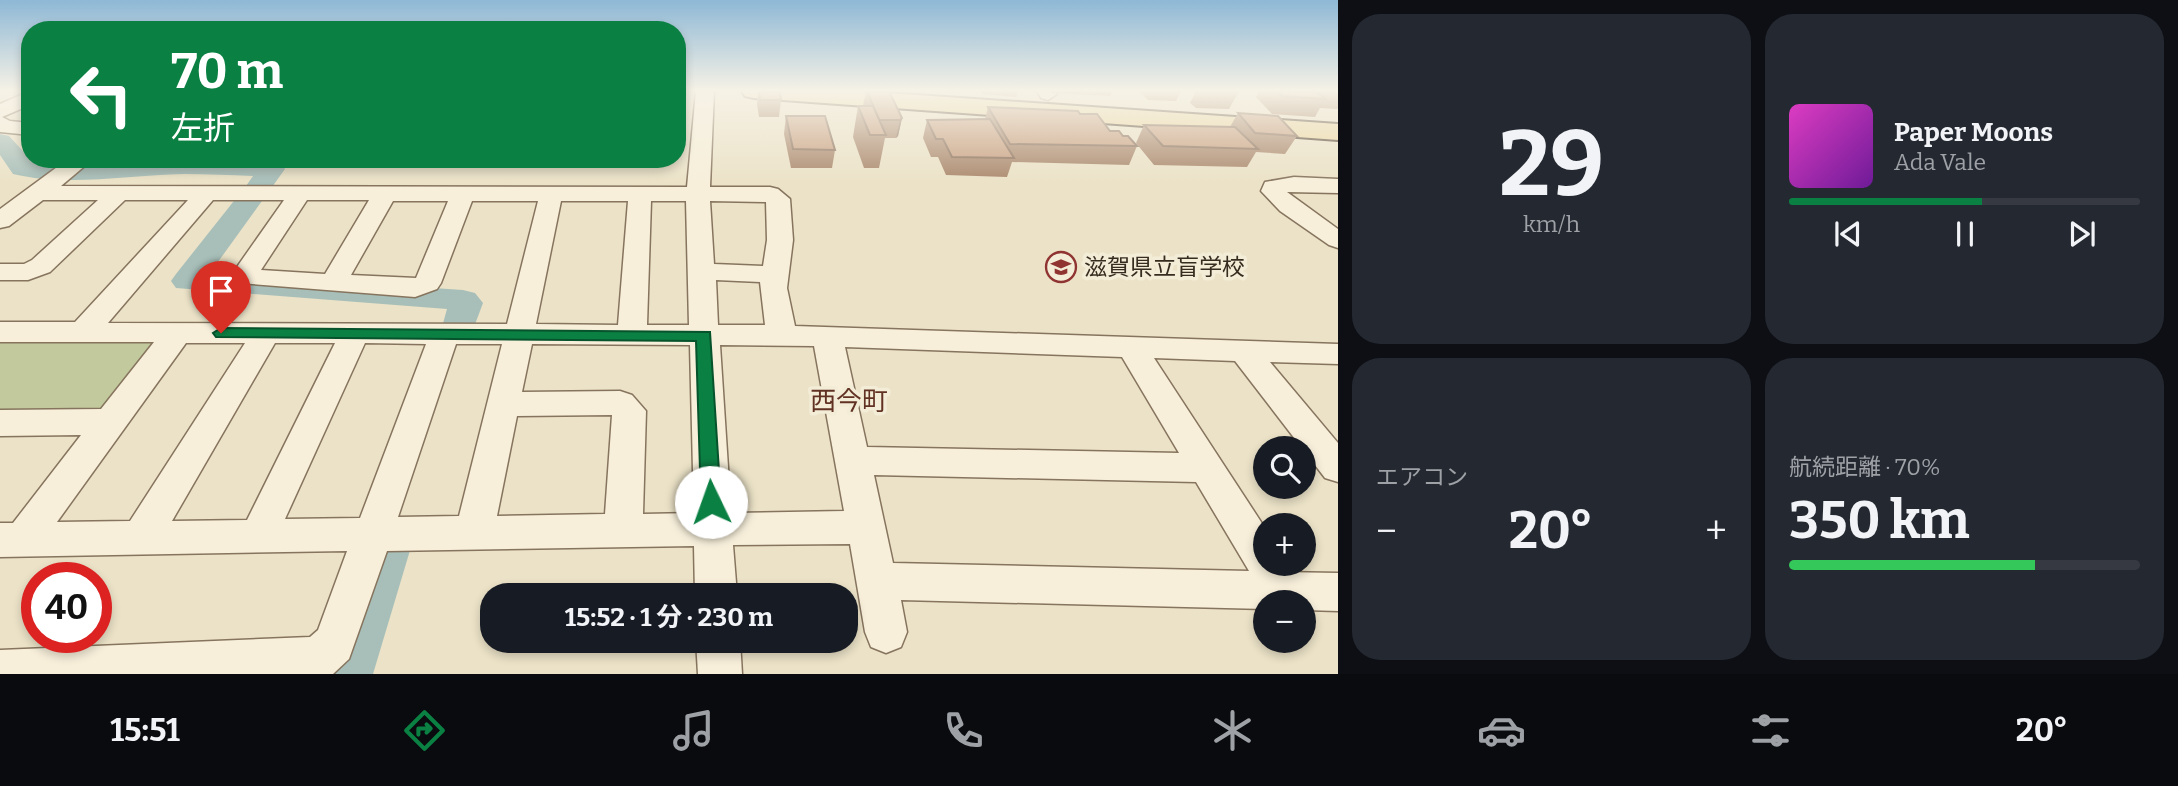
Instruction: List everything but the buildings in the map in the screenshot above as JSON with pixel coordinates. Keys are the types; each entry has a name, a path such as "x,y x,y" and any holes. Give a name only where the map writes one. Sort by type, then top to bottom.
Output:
{"main road":[{"path":"1202,122 1338,132"},
{"path":"1314,122 1338,125"}],"street":[{"path":"702,122 698,194 715,583"},
{"path":"0,123 4,128 21,129"},
{"path":"686,152 700,151"},
{"path":"0,221 70,168"},
{"path":"1338,186 1294,184 1273,187 1273,191 1288,206 1326,225 1338,240"},
{"path":"37,193 770,194 778,199 780,240 773,298 782,336"},
{"path":"0,272 27,272 41,266 118,194"},
{"path":"83,332 207,194"},
{"path":"300,194 245,274 249,277 415,288 427,282 463,194"},
{"path":"334,282 385,194"},
{"path":"474,532 551,194"},
{"path":"632,335 640,194"},
{"path":"702,272 775,274"},
{"path":"0,332 782,336 1338,354"},
{"path":"12,540 110,422 177,333"},
{"path":"141,538 266,333"},
{"path":"258,536 355,333"},
{"path":"0,672 319,657 334,644 444,334"},
{"path":"828,339 886,632"},
{"path":"1132,349 1253,541"},
{"path":"1245,352 1338,468"},
{"path":"504,404 621,403 629,411 623,530"},
{"path":"0,423 110,422"},
{"path":"852,461 1208,468"},
{"path":"12,540 864,527"},
{"path":"877,581 1253,572"},
{"path":"1285,576 1338,592"},
{"path":"719,653 720,674"}],"green space":[{"path":"0,338 154,338 159,343 104,412 0,414"}],"waterway":[{"path":"0,141 21,165"},
{"path":"22,168 56,172"},
{"path":"72,172 147,168"},
{"path":"243,168 272,169 258,189"},
{"path":"251,198 187,281 463,300 466,303 459,327"},
{"path":"347,674 388,547"}],"place":[{"name":"滋賀県立盲学校","path":"1061,267"}],"district":[{"name":"西今町","path":"849,401"}],"route":[{"path":"221,333 704,336 711,502"}]}
